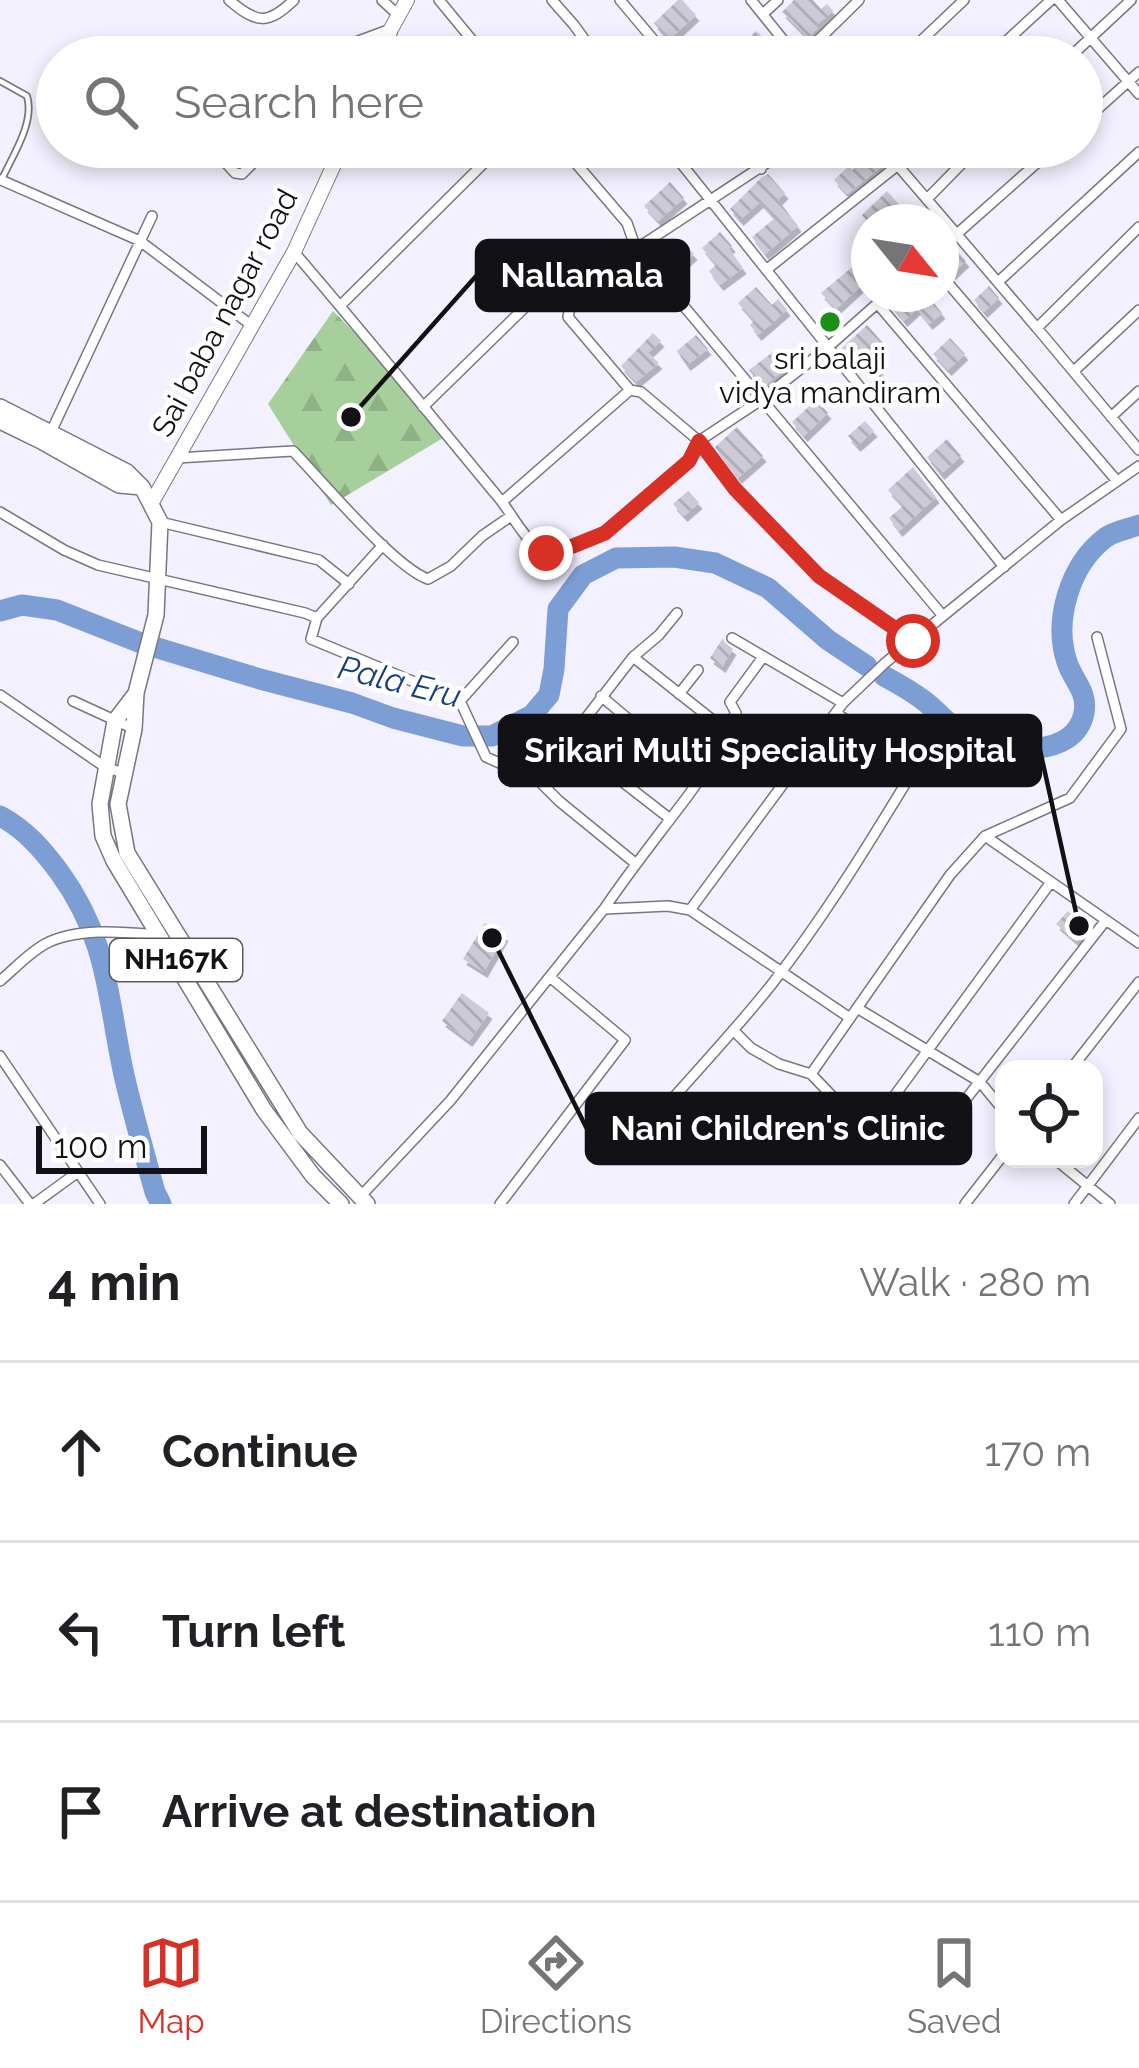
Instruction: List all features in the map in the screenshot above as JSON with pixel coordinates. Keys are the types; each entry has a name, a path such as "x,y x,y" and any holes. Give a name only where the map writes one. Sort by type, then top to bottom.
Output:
{"highway":[{"name":"NH167K","path":"0,407 127,472 152,502 160,522 156,615 136,693 134,730 118,804 127,853 301,1133 363,1201"},
{"path":"0,421 119,485 142,487"},
{"name":"NH167K","path":"136,693 116,721 105,767 100,804 103,836 263,1110 341,1204"}],"main road":[{"path":"389,36 407,0"},
{"name":"Sai baba nagar road","path":"152,502 294,252 332,168"}],"street":[{"path":"229,0 258,19 268,19 294,0"},
{"path":"276,0 285,9"},
{"path":"363,36 394,22 382,0"},
{"path":"439,0 469,36"},
{"path":"552,0 582,36"},
{"path":"620,0 650,36"},
{"path":"751,0 782,36"},
{"path":"764,14 778,0"},
{"path":"821,36 860,0"},
{"path":"926,36 964,0"},
{"path":"1013,36 1054,0 1086,36"},
{"path":"1092,36 1131,0"},
{"path":"1103,54 1139,94"},
{"path":"1103,104 1139,72"},
{"path":"998,282 1139,152"},
{"path":"341,305 479,168"},
{"path":"580,168 626,223 636,249 944,616"},
{"path":"685,168 1004,567"},
{"path":"764,168 636,249 571,302 568,317 630,390 641,392 699,441 735,489 819,576 913,641"},
{"path":"766,270 894,168"},
{"path":"901,168 931,204"},
{"path":"927,199 957,168"},
{"path":"959,232 1031,168"},
{"path":"1,181 140,241 251,325"},
{"path":"51,432 152,216"},
{"path":"1037,328 1139,227"},
{"path":"959,236 1139,450"},
{"path":"294,252 535,547 546,553 605,533 689,461 699,441 761,400 868,312"},
{"path":"423,407 559,274 568,275 582,293"},
{"path":"959,296 1117,481"},
{"path":"1074,371 1139,310"},
{"path":"884,312 1061,520"},
{"path":"502,502 630,390"},
{"path":"1111,417 1139,391"},
{"path":"178,458 293,451 383,545 428,579 452,566 511,516"},
{"path":"690,910 860,685 1061,520 1139,466"},
{"path":"0,512 88,561 316,618"},
{"path":"160,522 319,560 349,584"},
{"path":"383,545 316,618 311,639 460,701 486,757 538,780 635,863"},
{"path":"538,780 633,656 677,613"},
{"path":"811,1074 950,875 985,836 1070,798 1121,729 1097,637"},
{"path":"639,1137 781,971 915,768 839,708 732,638"},
{"path":"460,701 513,642"},
{"path":"363,1201 550,978 644,857 728,737 633,656"},
{"path":"724,731 736,713 730,702 764,657"},
{"path":"679,694 698,670"},
{"path":"0,695 105,767 123,773"},
{"path":"602,696 698,778"},
{"path":"73,701 134,730"},
{"path":"568,743 669,818"},
{"path":"985,836 1139,943"},
{"path":"733,1030 751,1048 811,1074 833,1097 871,1117 895,1095 1051,882"},
{"path":"604,909 668,906 690,910 781,971 929,1049 980,1082 995,1100"},
{"path":"941,1131 1106,920"},
{"path":"1128,935 1139,922"},
{"path":"0,981 42,945 66,936 123,932 180,936"},
{"path":"500,1204 626,1040 550,978"},
{"path":"1078,1060 1139,982"},
{"path":"0,1056 100,1204"},
{"path":"1074,1204 1139,1118"},
{"path":"0,1165 32,1204 78,1172"},
{"path":"965,1204 995,1166"},
{"path":"1065,1168 1110,1204"}],"lane":[{"path":"0,81 27,96 31,106 1,181"}],"green space":[{"path":"333,311 443,438 331,505 268,404"}],"building":[{"path":"678,0 696,15 673,36 665,36 654,23"},
{"path":"794,0 813,0 821,9 827,4 833,11 810,36 782,12"},
{"path":"847,168 880,168 847,194 834,180"},
{"path":"768,174 785,193 778,200 798,226 765,254 752,237 775,218 760,202 740,220 730,209"},
{"path":"670,182 684,198 658,221 644,206"},
{"path":"887,191 898,204 873,204"},
{"path":"720,232 743,268 720,285 709,271 716,265 702,248"},
{"path":"681,240 694,254 671,276 658,262"},
{"path":"851,268 851,295 836,309 821,293"},
{"path":"989,286 999,298 984,312 974,300"},
{"path":"756,287 772,305 778,299 787,310 758,335 750,325 754,321 738,303"},
{"path":"919,312 941,312 942,313 929,324"},
{"path":"867,325 884,344 857,368 841,349"},
{"path":"653,333 661,341 648,353 659,363 636,382 621,366"},
{"path":"696,335 708,349 687,365 677,351"},
{"path":"950,338 965,354 948,370 933,354"},
{"path":"773,352 786,369 763,387 749,370"},
{"path":"882,373 893,387 880,397 869,383"},
{"path":"816,400 828,413 804,436 792,422"},
{"path":"865,421 874,431 857,446 848,436"},
{"path":"737,427 763,456 738,478 715,447"},
{"path":"947,439 961,456 941,474 927,457"},
{"path":"913,467 936,497 899,531 889,518 903,506 888,490"},
{"path":"688,491 699,503 684,516 673,504"},
{"path":"723,638 733,649 722,667 710,658"},
{"path":"1068,911 1088,928 1077,942 1056,924"},
{"path":"485,923 505,935 484,972 463,959"},
{"path":"462,993 489,1013 469,1041 442,1021"}],"waterway":[{"name":"Pala Eru","path":"884,676 973,739 1020,749 1053,745 1067,738 1078,728 1085,705 1063,646 1068,594 1093,549 1109,536 1139,525"},
{"name":"Pala Eru","path":"0,611 22,605 57,610 141,643 393,718 463,736 492,736 532,715 549,695 558,609 583,575 616,558 674,557 715,563 768,588 828,640 867,666"},
{"name":"Pala Eru","path":"0,816 47,856 88,922 104,970 135,1119 161,1204"}],"place":[{"name":"sri balaji vidya mandiram","path":"830,322"},
{"name":"Nallamala","path":"351,417"},
{"name":"Srikari Multi Speciality Hospital","path":"1079,926"},
{"name":"Nani Children's Clinic","path":"492,938"}],"route":[{"path":"546,553 605,533 689,461 699,441 735,489 819,576 913,641"}]}
